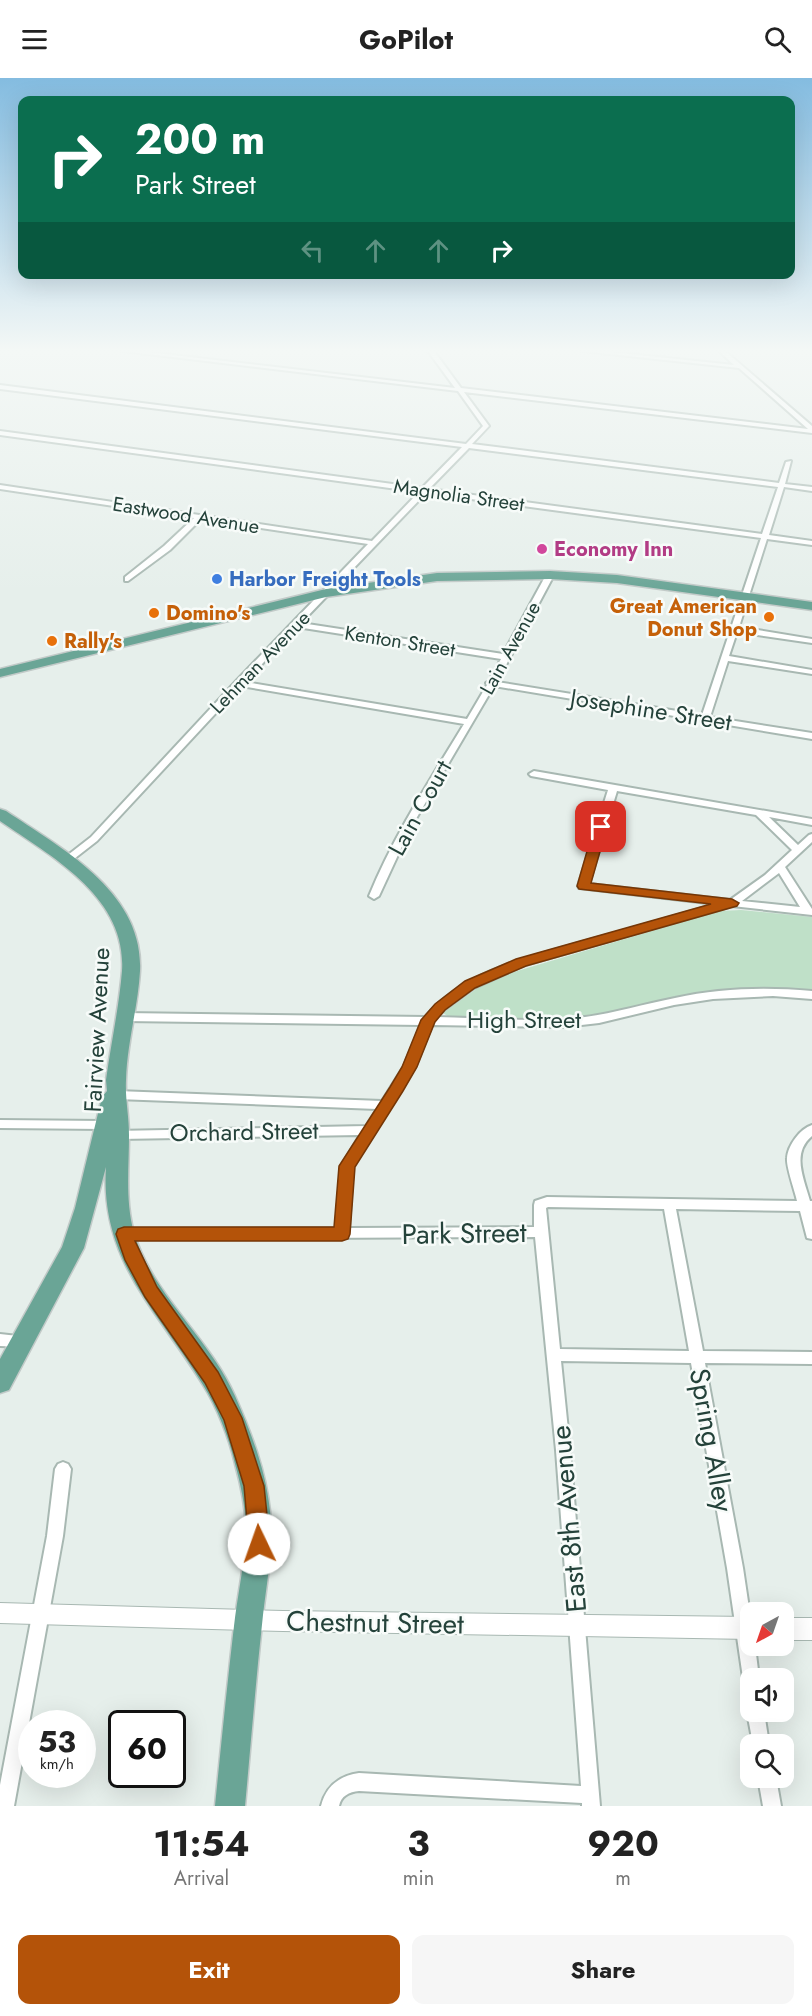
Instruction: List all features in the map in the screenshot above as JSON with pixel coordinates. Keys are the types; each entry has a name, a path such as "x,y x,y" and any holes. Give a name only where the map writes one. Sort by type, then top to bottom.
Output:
{"main road":[{"path":"0,673 326,593 382,583 437,577 550,575 617,579 812,606"},
{"name":"Fairview Avenue","path":"0,814 87,875 115,910 127,937 132,963 112,1130 116,1183 124,1234 134,1260 151,1292 212,1377 223,1397 245,1452 254,1486 259,1544 230,1806"},
{"path":"0,1382 11,1341 73,1248 112,1130"}],"street":[{"path":"347,432 812,489"},
{"name":"Lehman Avenue","path":"67,860 94,839 239,683 481,432"},
{"name":"Magnolia Street","path":"0,433 812,543"},
{"path":"705,719 789,462"},
{"name":"Eastwood Avenue","path":"0,487 373,543"},
{"path":"128,579 167,548 199,517"},
{"name":"Lain Avenue","path":"470,722 550,575"},
{"name":"Kenton Street","path":"295,624 504,657"},
{"path":"735,629 812,641"},
{"path":"724,658 812,672"},
{"path":"239,683 470,722"},
{"name":"Josephine Street","path":"490,683 812,736"},
{"name":"Lain Court","path":"374,896 380,878 420,805 470,722"},
{"path":"534,774 812,822"},
{"path":"613,788 582,885 810,912"},
{"path":"760,814 797,849"},
{"path":"342,1234 347,1166 409,1067 429,1020 456,994 494,973 564,949 732,903 780,867 812,837"},
{"path":"780,867 810,912"},
{"name":"High Street","path":"124,1017 575,1022 618,1017 662,1005 718,996 768,992 812,995"},
{"path":"116,1088 386,1105"},
{"path":"0,1124 112,1130"},
{"path":"812,1129 800,1139 793,1158 808,1206 812,1234"},
{"name":"Orchard Street","path":"112,1130 370,1130"},
{"name":"Park Street","path":"124,1234 541,1232 540,1205 544,1202 808,1206"},
{"name":"Spring Alley","path":"669,1203 742,1602"},
{"name":"East 8th Avenue","path":"541,1232 554,1355 590,1800"},
{"path":"554,1355 812,1358"},
{"path":"5,1806 55,1536 63,1469"},
{"name":"Chestnut Street","path":"0,1613 249,1620 740,1628"},
{"path":"794,1629 812,1629"},
{"path":"330,1806 332,1797 339,1788 359,1782 590,1800"},
{"path":"769,1788 772,1806"}],"green space":[{"path":"741,910 812,917 812,991 768,988 707,992 607,1014 561,1020 449,1017 443,1013 479,987 504,975 699,917 721,911"}],"place":[{"name":"Economy Inn","path":"542,549"},
{"name":"Harbor Freight Tools","path":"217,579"},
{"name":"Domino's","path":"154,613"},
{"name":"Great American Donut Shop","path":"769,617"},
{"name":"Rally's","path":"52,641"}],"route":[{"path":"259,1544 254,1486 233,1418 212,1377 151,1292 134,1260 124,1234 342,1234 347,1166 396,1091 429,1020 440,1007 482,978 521,963 732,903 582,885 601,827"}]}
